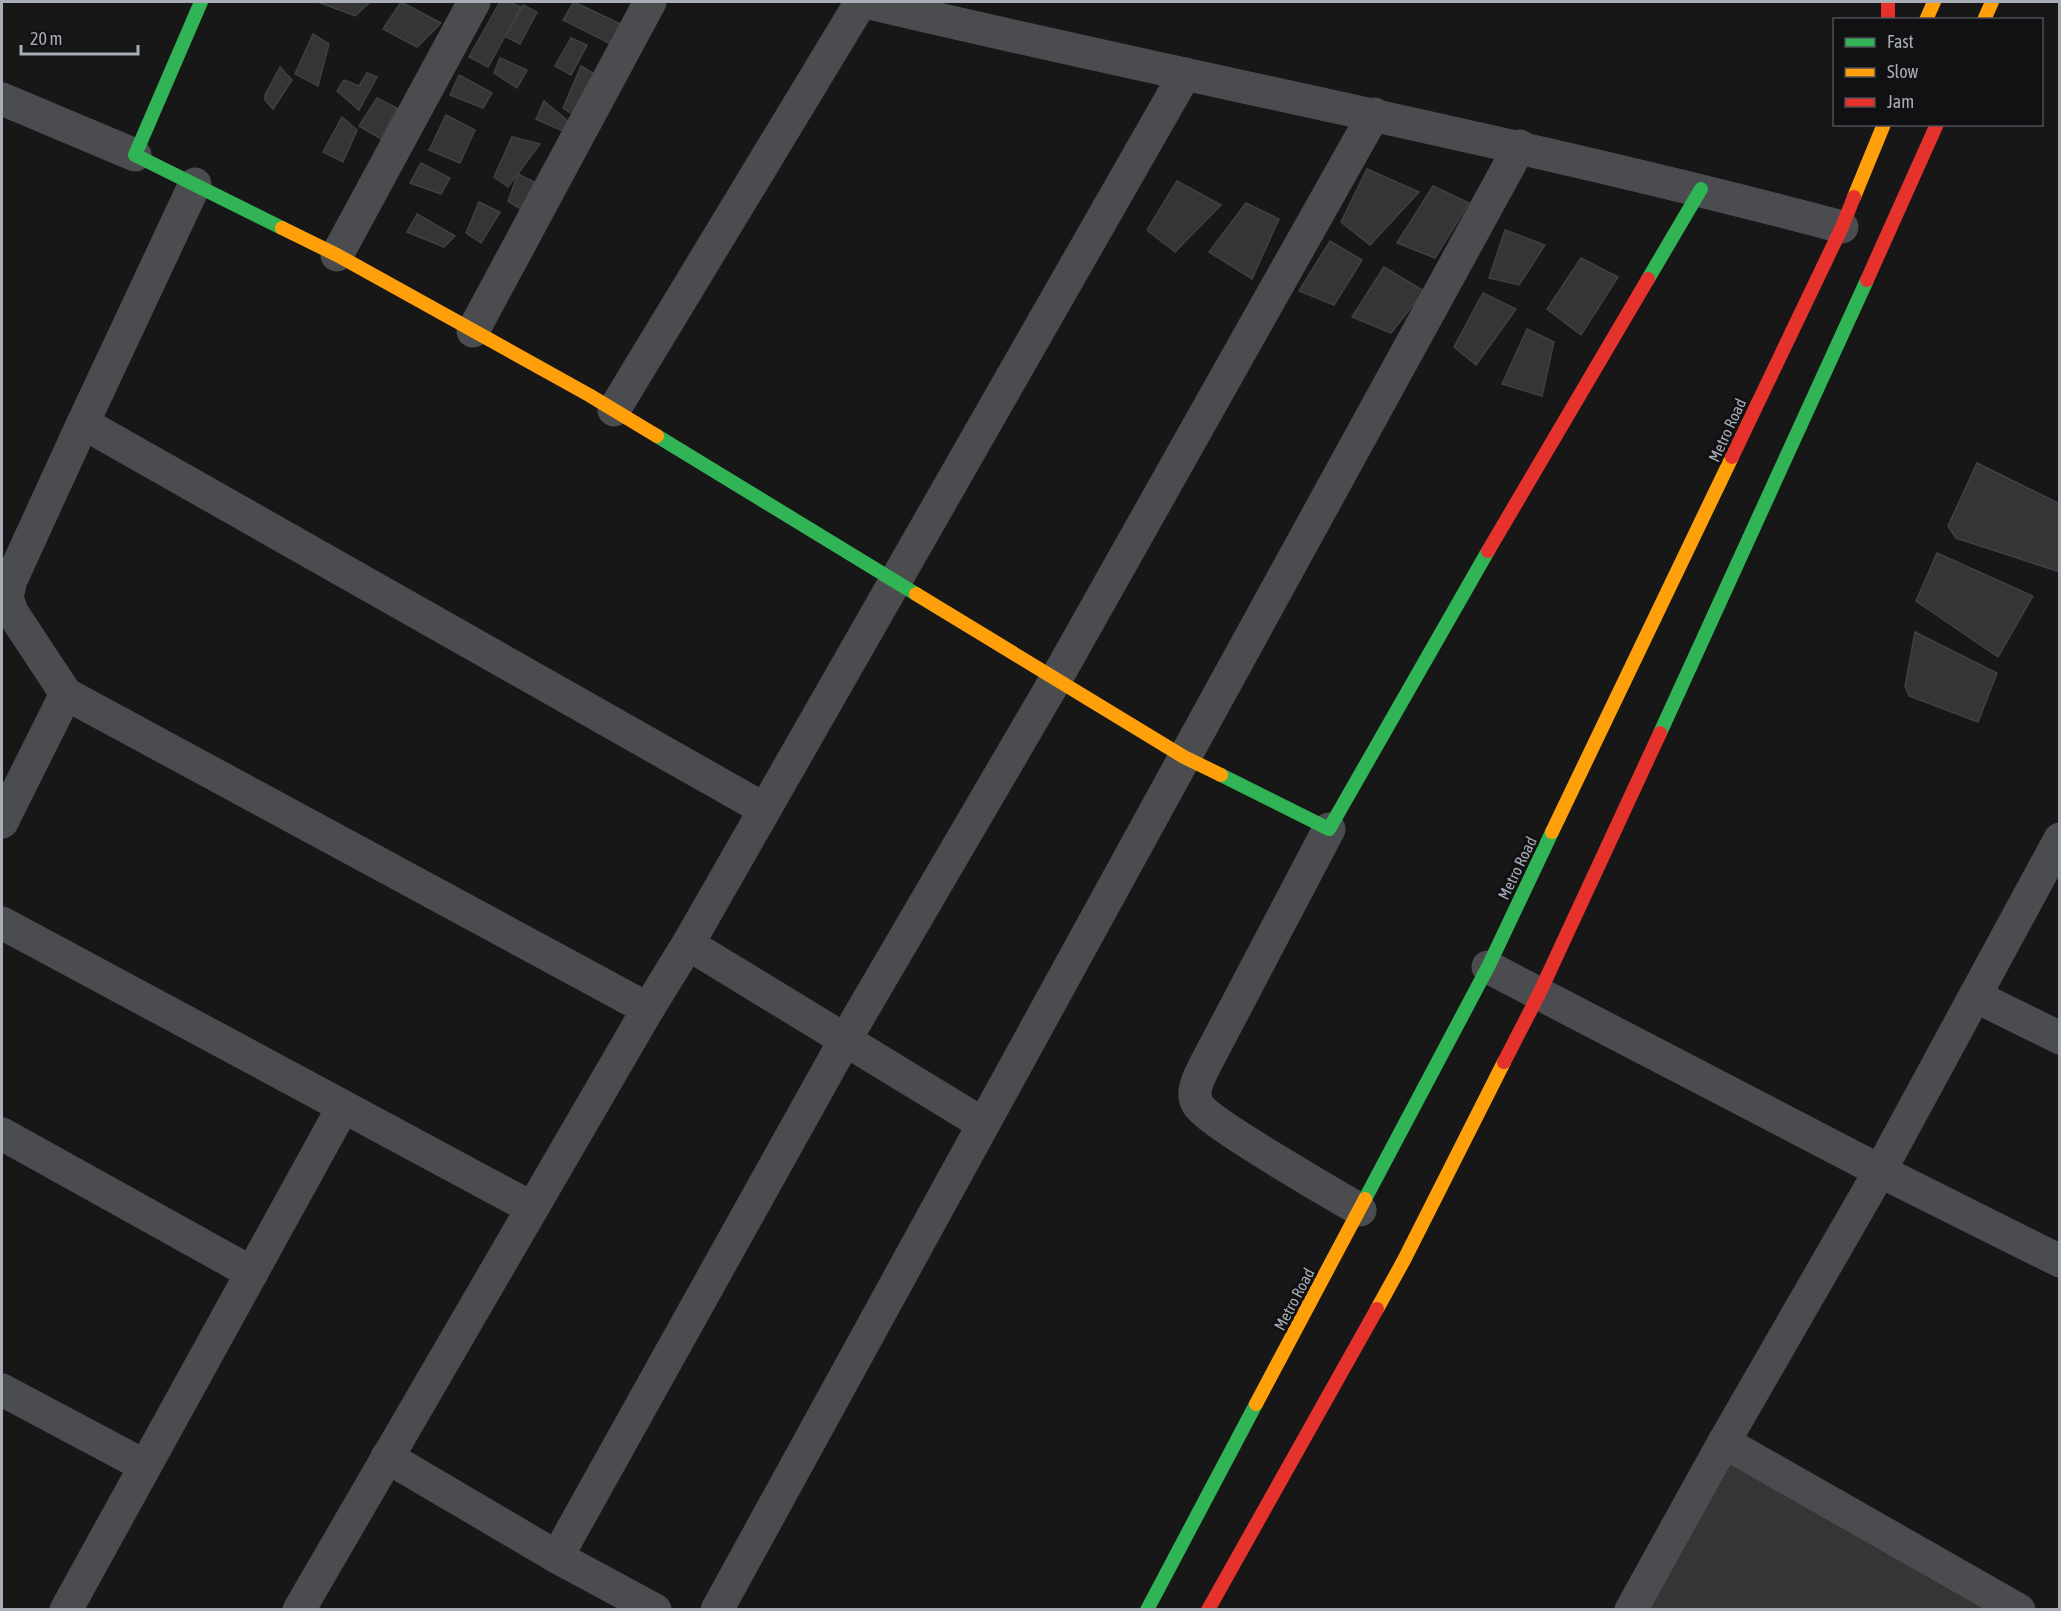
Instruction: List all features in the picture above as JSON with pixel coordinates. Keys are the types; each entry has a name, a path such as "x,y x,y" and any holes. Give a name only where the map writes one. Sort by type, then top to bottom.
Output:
{"street":[{"path":"135,155 201,2"},
{"path":"336,255 474,2"},
{"path":"473,331 650,2"},
{"path":"614,410 863,2 1520,146 1701,189 1842,226"},
{"path":"1888,2 1888,18"},
{"path":"1927,18 1934,2"},
{"path":"1985,18 1992,2"},
{"path":"298,1610 648,1008 688,944 1185,74"},
{"path":"2,99 135,155 336,255 614,410 1184,757 1329,829"},
{"path":"557,1557 845,1040 1056,679 1374,114"},
{"name":"Metro Road","path":"1147,1610 1488,967 1842,226 1883,126"},
{"path":"1209,1610 1404,1260 1539,994 1816,395 1936,126"},
{"path":"717,1610 1520,146"},
{"path":"195,184 11,580 7,597 12,612 66,694 648,1008"},
{"path":"1360,1210 1203,1111 1195,1098 1196,1086 1329,829 1495,538 1701,189"},
{"path":"83,423 764,809"},
{"path":"2,822 66,694"},
{"path":"1631,1610 1724,1442 1880,1172 2060,839"},
{"path":"2,923 532,1208"},
{"path":"688,944 983,1124"},
{"path":"1488,967 1880,1172 2060,1262"},
{"path":"1975,996 2060,1038"},
{"path":"66,1610 343,1107"},
{"path":"2,1134 252,1273"},
{"path":"2,1390 145,1466"},
{"path":"1724,1442 2019,1610"},
{"path":"387,1457 648,1608"}],"building":[{"path":"318,2 370,2 355,16"},
{"path":"401,2 441,23 417,47 383,29"},
{"path":"500,2 510,2 521,7 488,67 469,57"},
{"path":"574,2 623,25 611,44 563,20"},
{"path":"523,5 537,12 520,44 506,37"},
{"path":"313,34 329,44 318,86 295,74"},
{"path":"571,38 587,45 571,75 555,66"},
{"path":"500,58 527,70 517,88 494,73"},
{"path":"581,66 596,75 575,116 563,108"},
{"path":"280,67 292,80 273,109 265,100 265,95"},
{"path":"367,73 377,77 359,110 337,91 344,80 359,86"},
{"path":"459,75 492,93 483,108 450,95"},
{"path":"377,98 397,108 381,139 359,126"},
{"path":"544,101 569,122 563,131 536,119"},
{"path":"446,115 475,130 460,163 429,150"},
{"path":"342,117 357,130 343,162 323,152"},
{"path":"512,137 540,144 508,187 494,177"},
{"path":"421,163 450,178 441,194 410,183"},
{"path":"1367,169 1419,192 1370,245 1341,222"},
{"path":"518,174 536,183 522,210 508,201"},
{"path":"1177,181 1221,205 1175,252 1147,230"},
{"path":"1433,186 1469,203 1435,258 1397,243"},
{"path":"479,202 500,212 481,243 466,233"},
{"path":"1246,203 1279,219 1252,279 1209,252"},
{"path":"417,214 455,236 444,247 407,232"},
{"path":"1505,230 1545,245 1519,285 1489,278"},
{"path":"1330,241 1362,260 1334,305 1299,291"},
{"path":"1581,258 1618,277 1581,335 1547,309"},
{"path":"1384,267 1424,291 1391,333 1352,317"},
{"path":"1483,293 1516,309 1476,365 1454,347"},
{"path":"1527,329 1554,342 1542,396 1502,384"},
{"path":"1977,463 2060,504 2060,572 1956,538 1948,526"},
{"path":"1937,553 2033,596 1998,657 1916,601"},
{"path":"1915,632 1997,673 1978,722 1909,696 1905,686"},
{"path":"1722,1457 1994,1610 1638,1610"}],"traffic: fast":[{"path":"201,2 135,155 282,228"},
{"path":"1648,279 1701,189"},
{"path":"1660,733 1867,280"},
{"path":"657,436 916,594"},
{"path":"1221,775 1329,829 1488,551"},
{"path":"1365,1199 1488,967 1552,832"},
{"path":"1147,1610 1256,1404"}],"traffic: slow":[{"path":"1927,18 1934,2"},
{"path":"1985,18 1992,2"},
{"path":"1854,197 1883,126"},
{"path":"282,228 337,255 589,395 657,436"},
{"path":"1552,832 1732,457"},
{"path":"916,594 1184,757 1221,775"},
{"path":"1377,1309 1504,1062"},
{"path":"1256,1404 1365,1199"}],"traffic: jam":[{"path":"1888,2 1888,18"},
{"path":"1867,280 1936,126"},
{"path":"1732,457 1842,227 1854,197"},
{"path":"1488,551 1648,279"},
{"path":"1504,1062 1539,994 1660,733"},
{"path":"1208,1610 1377,1309"}]}
